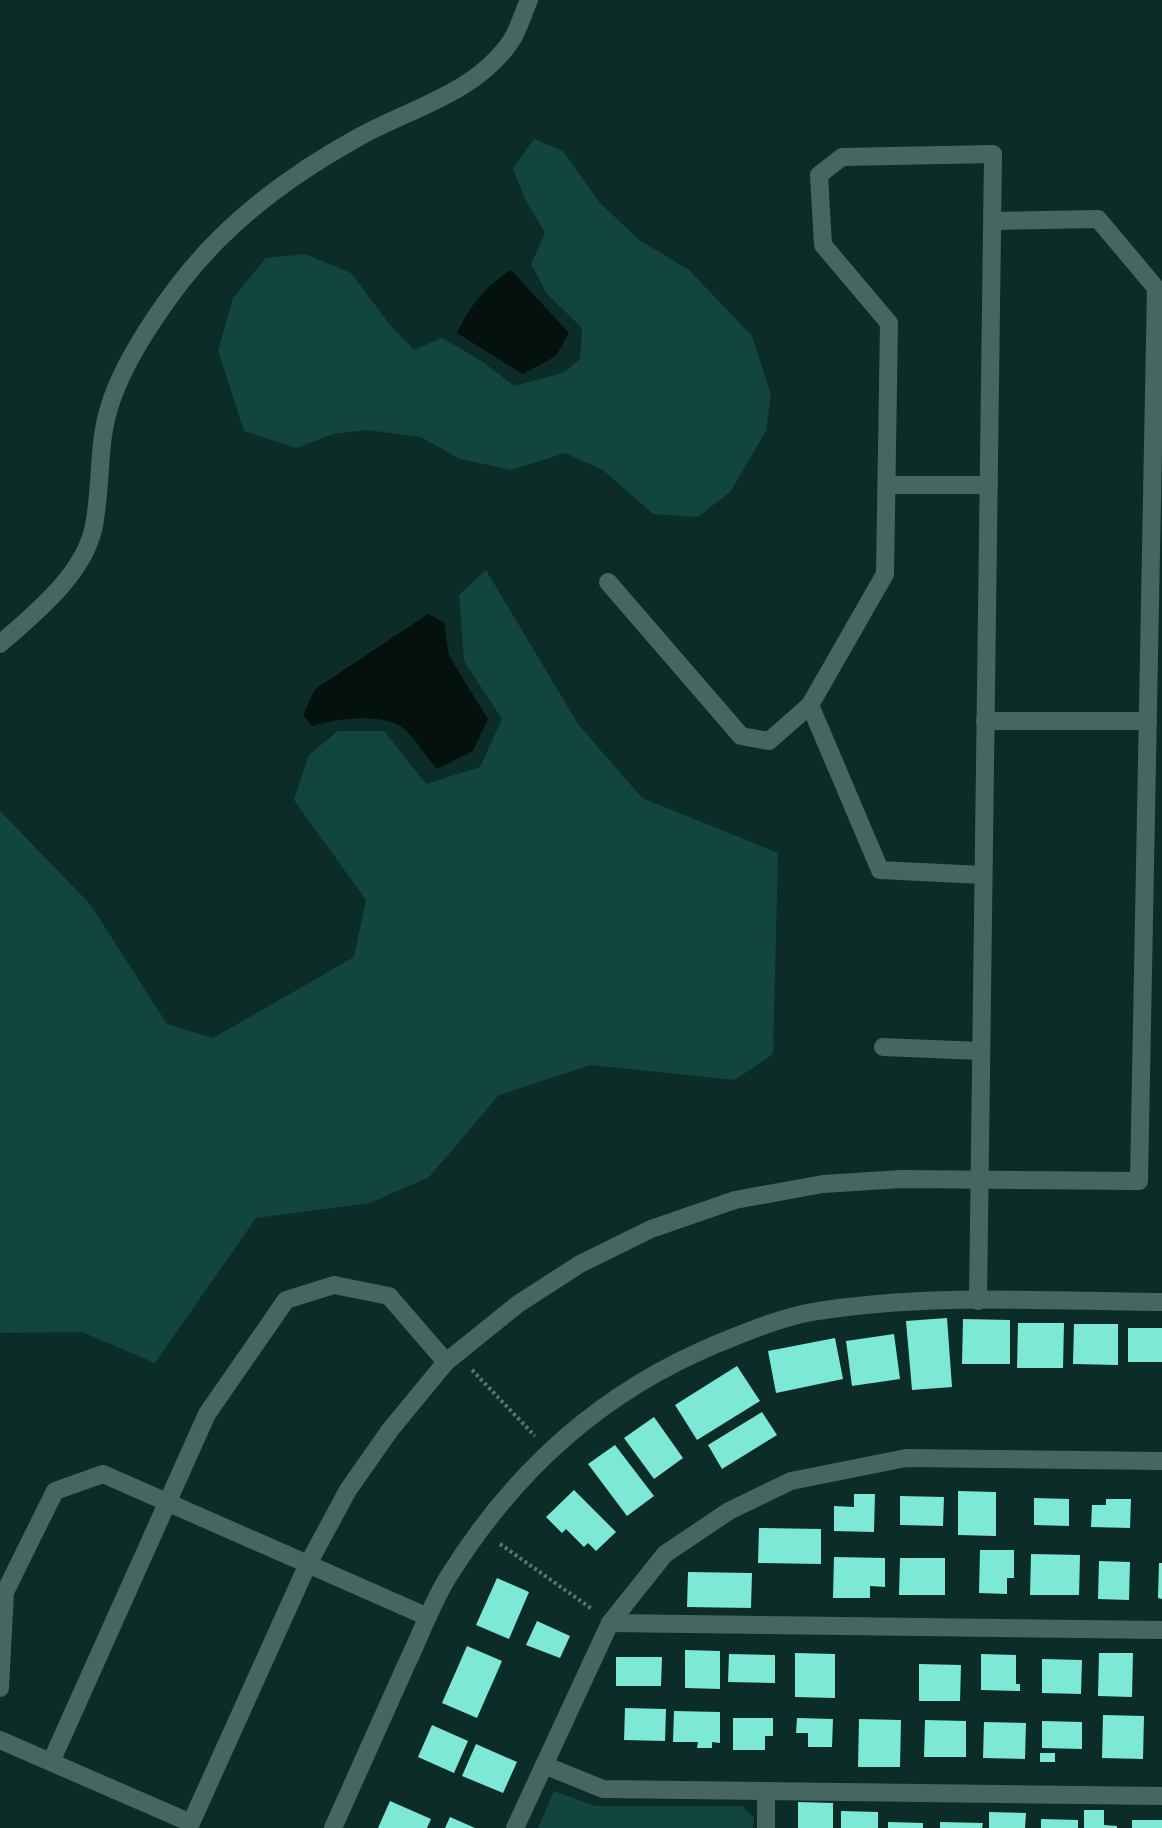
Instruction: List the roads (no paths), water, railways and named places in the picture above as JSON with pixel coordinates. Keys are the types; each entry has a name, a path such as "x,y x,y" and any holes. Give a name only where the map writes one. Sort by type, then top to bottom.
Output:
{"street":[{"path":"0,644 51,599 78,561 93,531 108,409 123,373 145,335 182,283 219,238 282,185 359,137 453,92 487,69 511,41 529,0"},
{"path":"608,582 741,736 769,741 810,705 885,574 887,485 889,323 823,245 819,175 842,157 993,154 978,1301"},
{"path":"0,1740 191,1822 307,1566 348,1490 390,1430 452,1358 518,1304 580,1264 651,1230 735,1200 823,1184 901,1179 1139,1181 1156,288 1098,219 993,221"},
{"path":"887,485 989,485"},
{"path":"810,705 880,870 983,875"},
{"path":"985,721 1148,721"},
{"path":"883,1047 980,1051"},
{"path":"51,1762 166,1501 207,1414 286,1300 334,1285 388,1296 452,1358"},
{"path":"333,1828 428,1617 448,1577 480,1529 548,1451 591,1415 637,1383 687,1356 754,1328 809,1313 868,1304 978,1301 1162,1302"},
{"path":"515,1828 610,1623 665,1554 729,1511 791,1481 906,1458 1162,1461"},
{"path":"0,1688 5,1592 55,1491 103,1474 307,1566 428,1617"},
{"path":"610,1623 1162,1630"},
{"path":"544,1765 603,1790 1162,1796"},
{"path":"766,1791 766,1828"}]}
